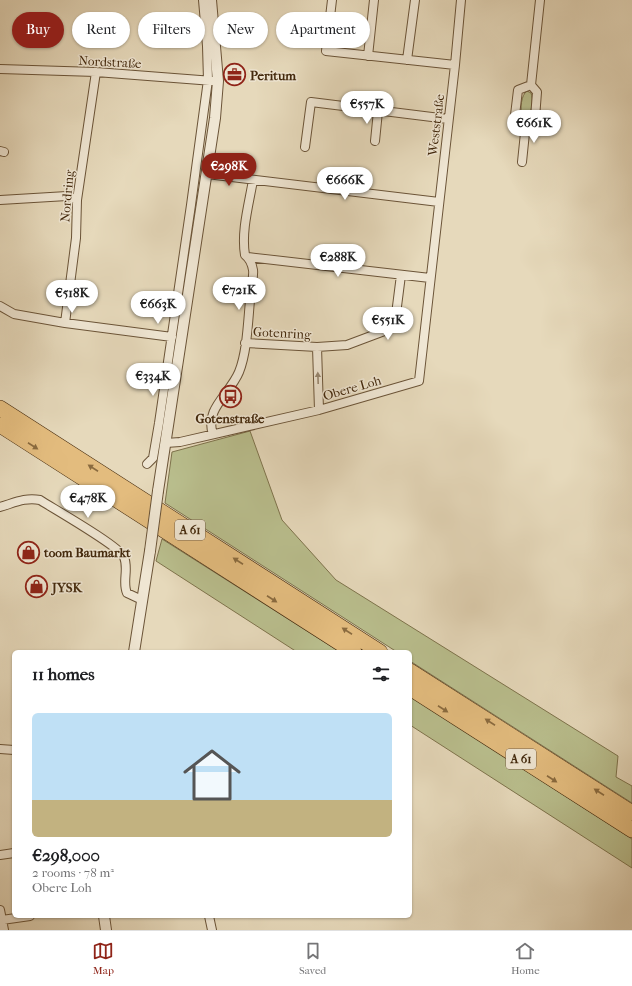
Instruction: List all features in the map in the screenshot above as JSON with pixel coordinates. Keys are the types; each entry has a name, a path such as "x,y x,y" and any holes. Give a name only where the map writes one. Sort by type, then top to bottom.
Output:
{"highway":[{"name":"A 61","path":"0,408 377,650"},
{"name":"A 61","path":"0,425 351,650"},
{"name":"A 61","path":"412,672 632,814"},
{"name":"A 61","path":"412,689 632,830"}],"street":[{"path":"147,464 153,458 172,337 208,80 203,0"},
{"path":"135,650 215,118 218,81 211,0"},
{"path":"332,0 326,51 455,65"},
{"path":"368,56 374,0"},
{"path":"407,60 415,0"},
{"name":"Weststraße","path":"433,253 461,0"},
{"path":"531,85 540,0"},
{"name":"Nordstraße","path":"0,69 96,72 218,81"},
{"name":"Nordring","path":"65,323 76,238 77,200 96,72"},
{"path":"526,123 515,115 518,90 531,85"},
{"path":"526,123 534,118 538,92 531,85"},
{"path":"305,147 311,102 448,119"},
{"path":"375,141 378,111"},
{"path":"522,162 526,123"},
{"path":"207,174 439,202"},
{"path":"213,434 211,427 212,416 219,401 239,374 245,343 253,271 248,257 244,255 243,247 253,180"},
{"path":"0,200 68,196 77,200"},
{"name":"Obere Loh","path":"166,443 180,442 319,410 419,381 433,253"},
{"path":"248,257 430,278"},
{"name":"Gotenring","path":"245,343 317,346 347,345 387,330 395,322 401,275"},
{"path":"0,306 14,314 65,323 172,337"},
{"name":"Gotenring","path":"317,346 319,410"},
{"path":"0,507 23,499 40,500 102,539 123,555 126,562 125,588 127,593 142,600"},
{"path":"0,749 12,750"},
{"path":"0,855 12,853"},
{"path":"0,910 4,930"},
{"path":"2,920 16,918"},
{"path":"104,918 106,930"},
{"path":"209,918 212,930"}],"green space":[{"path":"527,91 531,93 532,102 530,112 526,117 522,116 521,106 523,96"},
{"path":"250,431 282,520 336,580 618,756 616,777 632,786 632,803 412,662 412,650 394,650 165,503 172,452"},
{"path":"162,539 337,650 294,650 156,561"},
{"path":"412,697 632,839 632,868 412,726"}],"place":[{"name":"Peritum","path":"235,75"},
{"name":"Gotenstraße","path":"230,396"},
{"name":"toom Baumarkt","path":"28,552"},
{"name":"JYSK","path":"36,587"}]}
